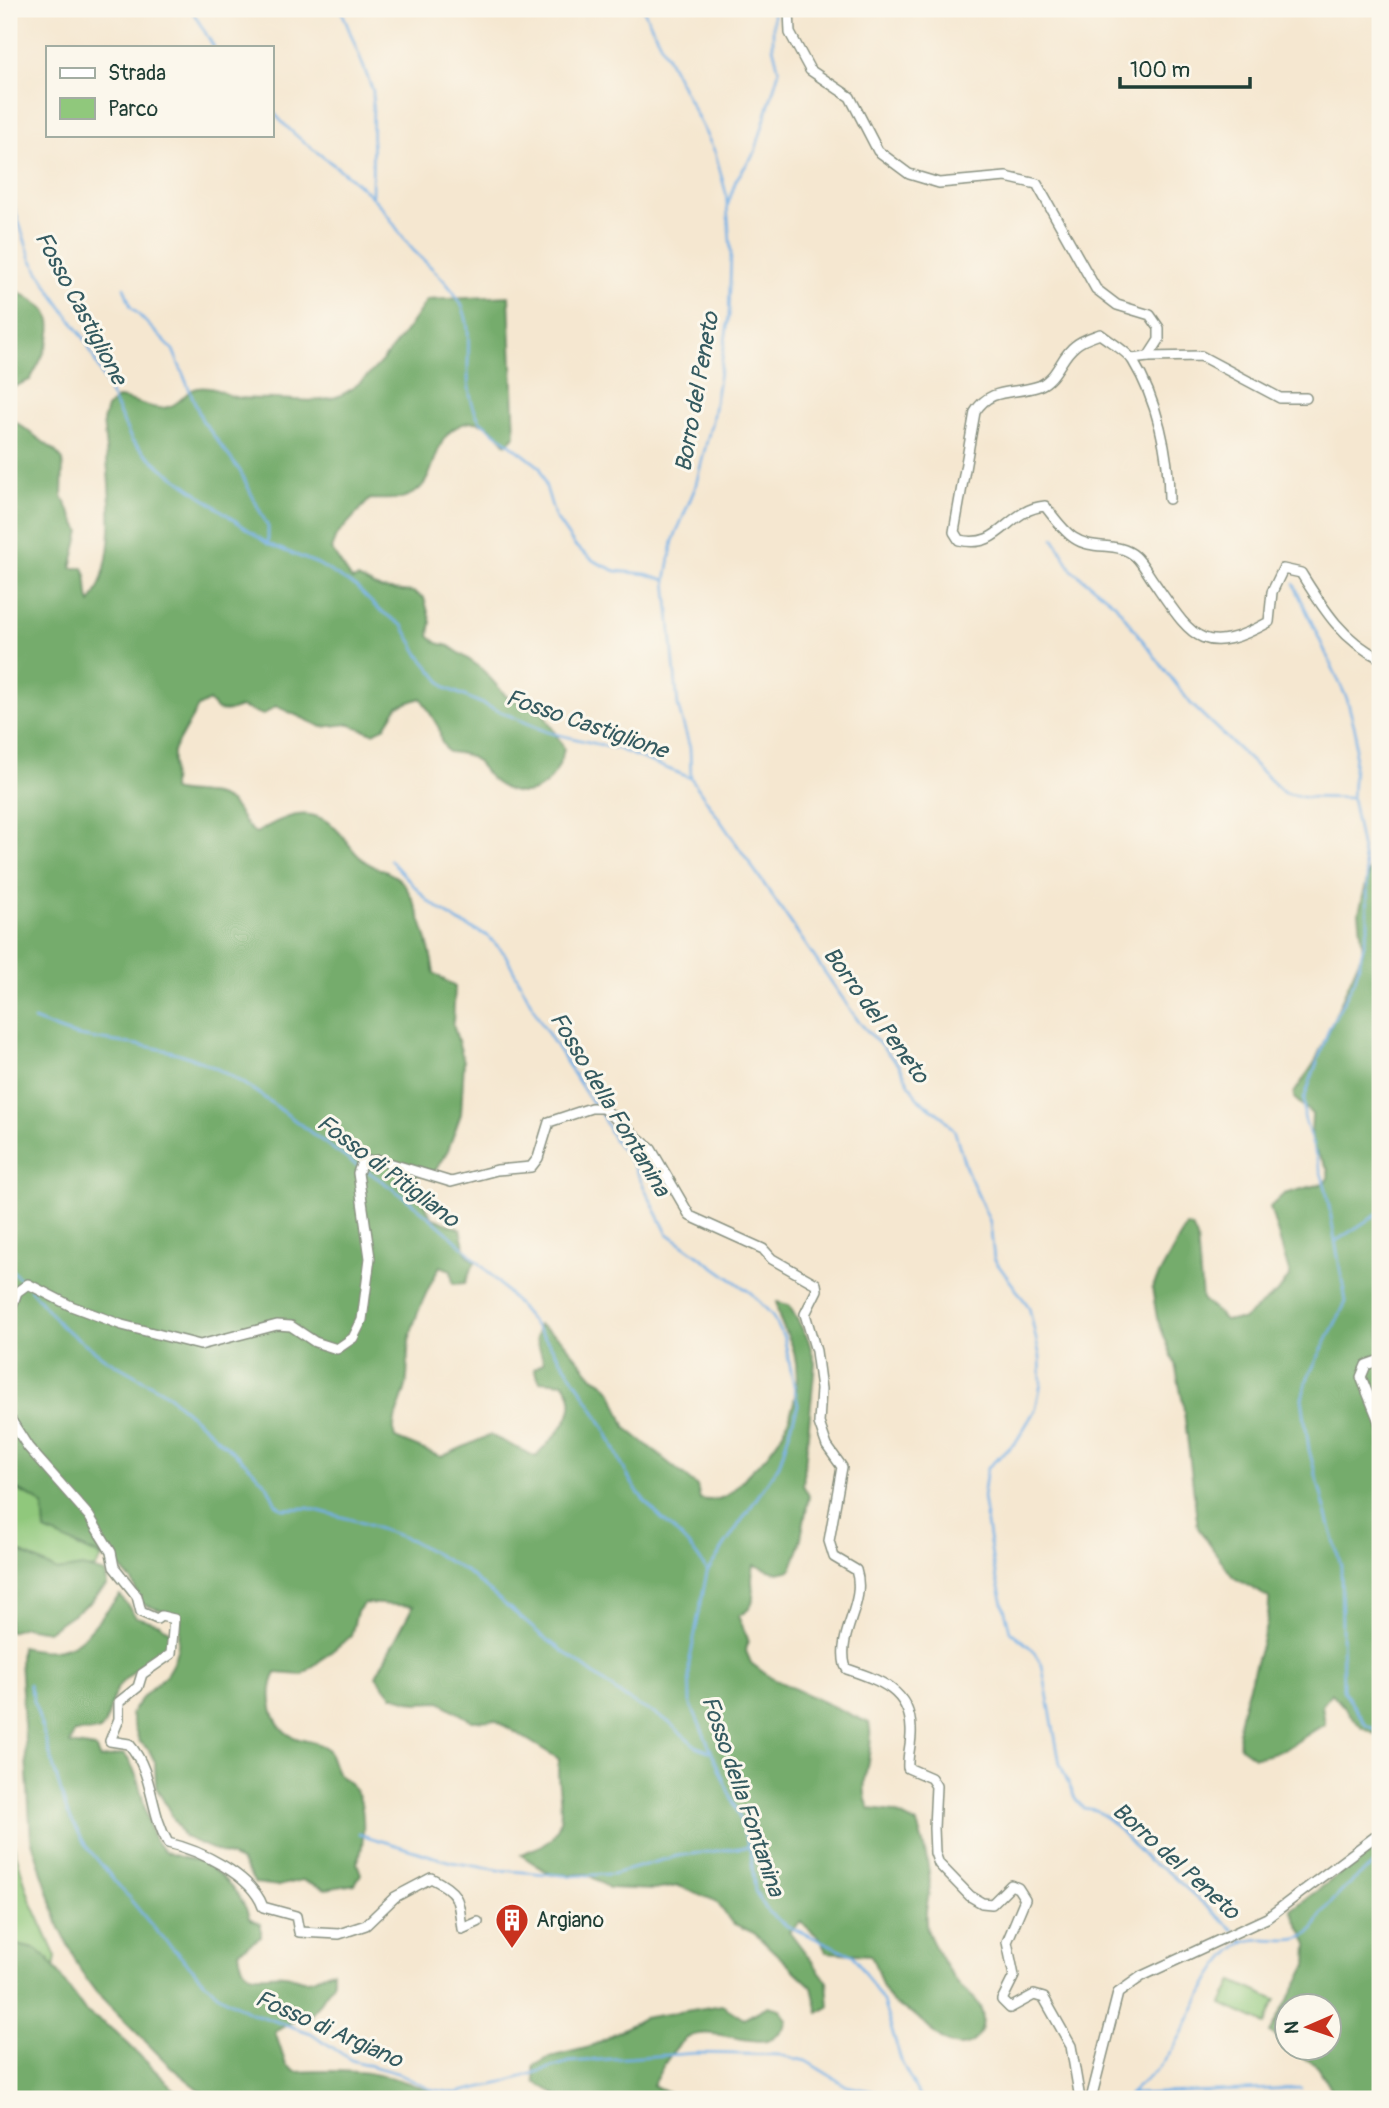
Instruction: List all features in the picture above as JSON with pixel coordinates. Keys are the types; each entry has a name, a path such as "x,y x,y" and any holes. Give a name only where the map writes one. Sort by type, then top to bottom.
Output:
{"street":[{"path":"789,9 790,33 810,70 850,97 877,151 909,174 939,183 1006,177 1037,184 1096,289 1117,305 1150,315 1159,328 1158,340 1148,358"},
{"path":"1169,499 1169,477 1155,412 1132,359 1100,334 1073,346 1062,365 1040,386 991,395 980,404 975,412 954,532 959,540 974,544 991,540 1020,513 1045,506 1074,538 1095,547 1123,548 1136,556 1186,628 1200,638 1226,641 1269,622 1272,592 1283,569 1301,573 1330,619 1360,648 1380,658"},
{"path":"1132,359 1201,356 1280,398 1306,398"},
{"path":"9,1315 17,1292 28,1284 71,1306 121,1325 200,1345 277,1325 291,1326 315,1342 337,1349 354,1338 362,1321 370,1258 358,1173 362,1162 379,1160 451,1182 497,1170 531,1167 538,1158 550,1122 591,1108 603,1108 651,1149 690,1216 763,1249 772,1259 816,1284 817,1290 804,1314 816,1351 821,1389 819,1423 827,1446 842,1467 829,1541 830,1552 838,1561 856,1570 859,1587 845,1634 845,1665 848,1669 892,1686 908,1710 911,1729 908,1768 931,1778 936,1786 934,1828 939,1864 982,1903 992,1904 1011,1885 1018,1888 1025,1899 1007,1942 1014,1976 1002,2000 1010,2008 1034,1995 1044,1998 1071,2046 1080,2099"},
{"path":"1380,1360 1366,1365 1361,1377 1380,1424"},
{"path":"9,1417 43,1465 89,1516 111,1552 114,1567 137,1596 141,1612 157,1619 161,1616 174,1619 172,1654 142,1674 138,1687 119,1702 119,1719 110,1741 129,1744 143,1760 160,1825 168,1843 210,1856 256,1893 263,1907 296,1916 299,1932 339,1934 366,1925 395,1897 431,1878 453,1890 458,1900 462,1929 478,1922"},
{"path":"1091,2099 1118,1993 1142,1976 1267,1918 1380,1833"}],"green space":[{"path":"9,286 42,307 48,315 50,333 48,344 30,380 9,389"},
{"path":"509,296 515,436 506,444 493,430 478,422 455,428 441,444 429,475 417,491 400,498 370,499 336,536 331,549 352,580 358,578 381,589 413,592 424,598 431,622 429,635 437,643 449,646 481,668 507,697 543,713 564,748 556,771 541,787 532,792 521,793 497,784 472,758 448,752 441,741 439,728 421,698 398,706 384,728 373,733 348,724 322,727 276,706 263,715 241,707 229,711 217,710 209,701 198,707 173,751 172,790 226,799 256,833 287,817 297,815 317,817 327,822 362,859 395,876 405,886 422,923 434,973 455,987 453,1024 464,1061 461,1114 448,1150 435,1171 419,1170 415,1182 431,1217 460,1229 466,1253 475,1262 465,1283 453,1284 451,1270 440,1266 423,1301 410,1337 406,1386 395,1419 395,1438 441,1457 490,1435 536,1457 565,1423 571,1404 570,1394 564,1383 540,1381 534,1369 544,1362 536,1338 539,1325 560,1338 593,1377 604,1383 612,1393 626,1428 697,1486 700,1499 722,1498 733,1491 769,1453 790,1417 796,1391 796,1365 792,1346 779,1316 777,1302 789,1305 808,1339 815,1363 803,1485 809,1496 799,1548 791,1570 778,1573 754,1565 753,1601 746,1611 738,1616 748,1639 746,1651 751,1663 771,1678 869,1723 870,1747 864,1789 866,1799 870,1809 894,1812 917,1824 929,1876 927,1929 951,1974 981,2008 981,2029 978,2036 967,2045 952,2045 944,2041 913,2014 893,2003 885,1993 870,1955 826,1952 821,1939 801,1922 789,1931 827,1981 829,2007 818,2013 812,1987 754,1933 732,1923 716,1901 679,1886 653,1890 609,1888 587,1874 552,1875 521,1855 546,1843 559,1825 559,1759 495,1720 472,1721 440,1702 416,1703 392,1696 376,1676 413,1606 364,1603 357,1612 351,1636 302,1675 276,1673 271,1691 272,1710 281,1727 296,1738 326,1748 337,1772 354,1788 359,1798 363,1827 362,1847 357,1863 361,1874 355,1884 326,1889 302,1880 279,1886 255,1883 241,1861 184,1837 156,1787 155,1762 149,1750 139,1741 131,1715 141,1699 163,1678 172,1665 179,1641 180,1616 141,1604 132,1581 115,1562 45,1531 43,1506 34,1498 11,1487 9,1482 9,417 54,450 63,460 62,497 80,531 71,568 83,568 90,603 100,584 109,539 110,490 103,421 107,408 117,398 162,408 174,405 190,391 201,387 245,398 307,401 329,399 349,391 375,369 427,300"},
{"path":"1380,821 1380,1737 1361,1727 1332,1693 1322,1705 1325,1724 1283,1750 1254,1757 1240,1747 1238,1734 1245,1698 1264,1635 1269,1598 1233,1577 1198,1528 1183,1403 1175,1364 1157,1318 1152,1288 1186,1226 1192,1227 1197,1238 1202,1299 1225,1320 1242,1320 1279,1291 1290,1275 1270,1207 1284,1194 1324,1183 1328,1178 1327,1168 1312,1143 1312,1114 1294,1098 1294,1093 1315,1062 1363,951 1359,912 1371,865 1371,831"},
{"path":"9,1482 11,1487 34,1498 43,1506 45,1519 79,1548 92,1551 102,1558 95,1568 57,1571 9,1546"},
{"path":"9,1546 57,1571 82,1567 106,1573 107,1585 89,1603 48,1631 24,1627 9,1632"},
{"path":"120,1595 136,1617 160,1624 170,1632 170,1644 130,1674 119,1686 100,1731 74,1732 70,1744 95,1748 100,1759 124,1754 136,1776 150,1828 161,1848 173,1855 197,1860 213,1869 242,1901 249,1918 261,1924 261,1937 239,1951 244,1969 255,1975 288,1975 301,1980 313,1979 333,1971 333,1984 310,2016 298,2018 275,2032 286,2065 296,2072 356,2072 390,2077 445,2099 211,2099 172,2068 96,1992 81,1972 59,1926 31,1838 21,1647 56,1650 69,1646 89,1631"},
{"path":"9,1769 12,1840 30,1899 56,1957 54,1969 38,1950 13,1944 9,1935"},
{"path":"1380,1844 1380,2099 1337,2099 1318,2067 1311,2062 1344,2062 1344,1993 1292,1993 1307,1965 1308,1944 1291,1910"},
{"path":"9,1935 13,1944 38,1950 48,1959 85,2011 115,2031 184,2099 9,2099"},
{"path":"1233,1981 1274,1999 1265,2024 1222,2004"},
{"path":"722,2005 744,2019 768,2006 780,2009 787,2020 780,2033 770,2039 758,2041 702,2034 684,2040 668,2058 653,2085 679,2099 564,2099 535,2082 534,2066 550,2057 590,2047 643,2018"}],"waterway":[{"path":"191,9 213,46"},
{"path":"341,9 373,91 372,197"},
{"name":"Borro del Peneto","path":"643,9 715,152 726,193 731,253 729,316 712,421 695,488 673,541 666,580 678,706 690,748 691,778 859,1022 899,1065 917,1098 943,1117 955,1132 966,1168 990,1222 994,1259 1029,1307 1040,1357 1041,1383 1036,1408 1016,1442 987,1468 983,1497 993,1564 1010,1631 1032,1649 1042,1665 1060,1764 1075,1798 1083,1808 1096,1810 1113,1823 1148,1861 1168,1872 1233,1930"},
{"name":"Borro del Peneto","path":"728,204 736,180 755,152 779,71 773,47 773,9"},
{"path":"273,111 308,146 375,200 414,251 455,294 466,316 469,390 480,421 540,467 555,517 575,546 594,561 616,571 646,574 666,580"},
{"name":"Fosso Castiglione","path":"9,192 31,259 86,341 132,441 162,468 268,544 318,564 356,587 378,609 403,626 420,656 446,688 547,732 618,749 691,778"},
{"path":"124,287 131,307 173,350 202,420 240,471 268,527 268,544"},
{"path":"1054,538 1072,570 1115,604 1191,704 1284,793 1303,797 1352,798"},
{"path":"1294,584 1347,699 1356,733 1352,798 1367,877 1368,928 1355,980 1330,1026 1304,1099 1304,1117 1326,1189 1346,1302 1308,1377 1302,1398 1309,1450 1341,1566 1343,1690 1366,1725 1380,1732"},
{"name":"Fosso della Fontanina","path":"390,860 428,901 459,922 488,936 505,954 542,1024 594,1106"},
{"name":"Fosso di Pitigliano","path":"34,1020 73,1035 158,1048 209,1065 254,1090 358,1166"},
{"name":"Fosso della Fontanina","path":"599,1110 613,1138 632,1163 667,1233 751,1293 771,1314 784,1337 798,1405 779,1465 707,1572 689,1664 690,1702 737,1811 751,1854 755,1891 768,1912 785,1925 853,1955 883,2002 902,2063 921,2099"},
{"name":"Fosso di Pitigliano","path":"364,1169 434,1221 466,1250 526,1315 578,1385 606,1430 635,1488 692,1549 707,1572"},
{"path":"1336,1241 1380,1212"},
{"path":"9,1267 25,1284"},
{"path":"30,1289 61,1326 106,1359 164,1392 247,1464 267,1485 276,1504 283,1509 308,1508 357,1521 411,1540 467,1572 541,1635 628,1700 666,1720 697,1747 709,1751"},
{"name":"Fosso di Argiano","path":"29,1684 67,1812 86,1846 158,1933 217,1994 251,2013 311,2033 351,2060 397,2073 430,2089 455,2093 502,2083 569,2062 697,2053 780,2055 806,2061 847,2086 912,2099"},
{"path":"359,1834 451,1862 499,1870 572,1876 613,1874 677,1856 748,1847"},
{"path":"1125,2099 1170,2053 1206,1986 1226,1957 1238,1946 1256,1939 1293,1940 1310,1933 1321,1915 1341,1893 1380,1861"},
{"name":"Borro del Peneto","path":"1237,1934 1244,1943"},
{"path":"1129,2094 1301,2088"}],"place":[{"name":"Argiano","path":"512,1950"}]}
